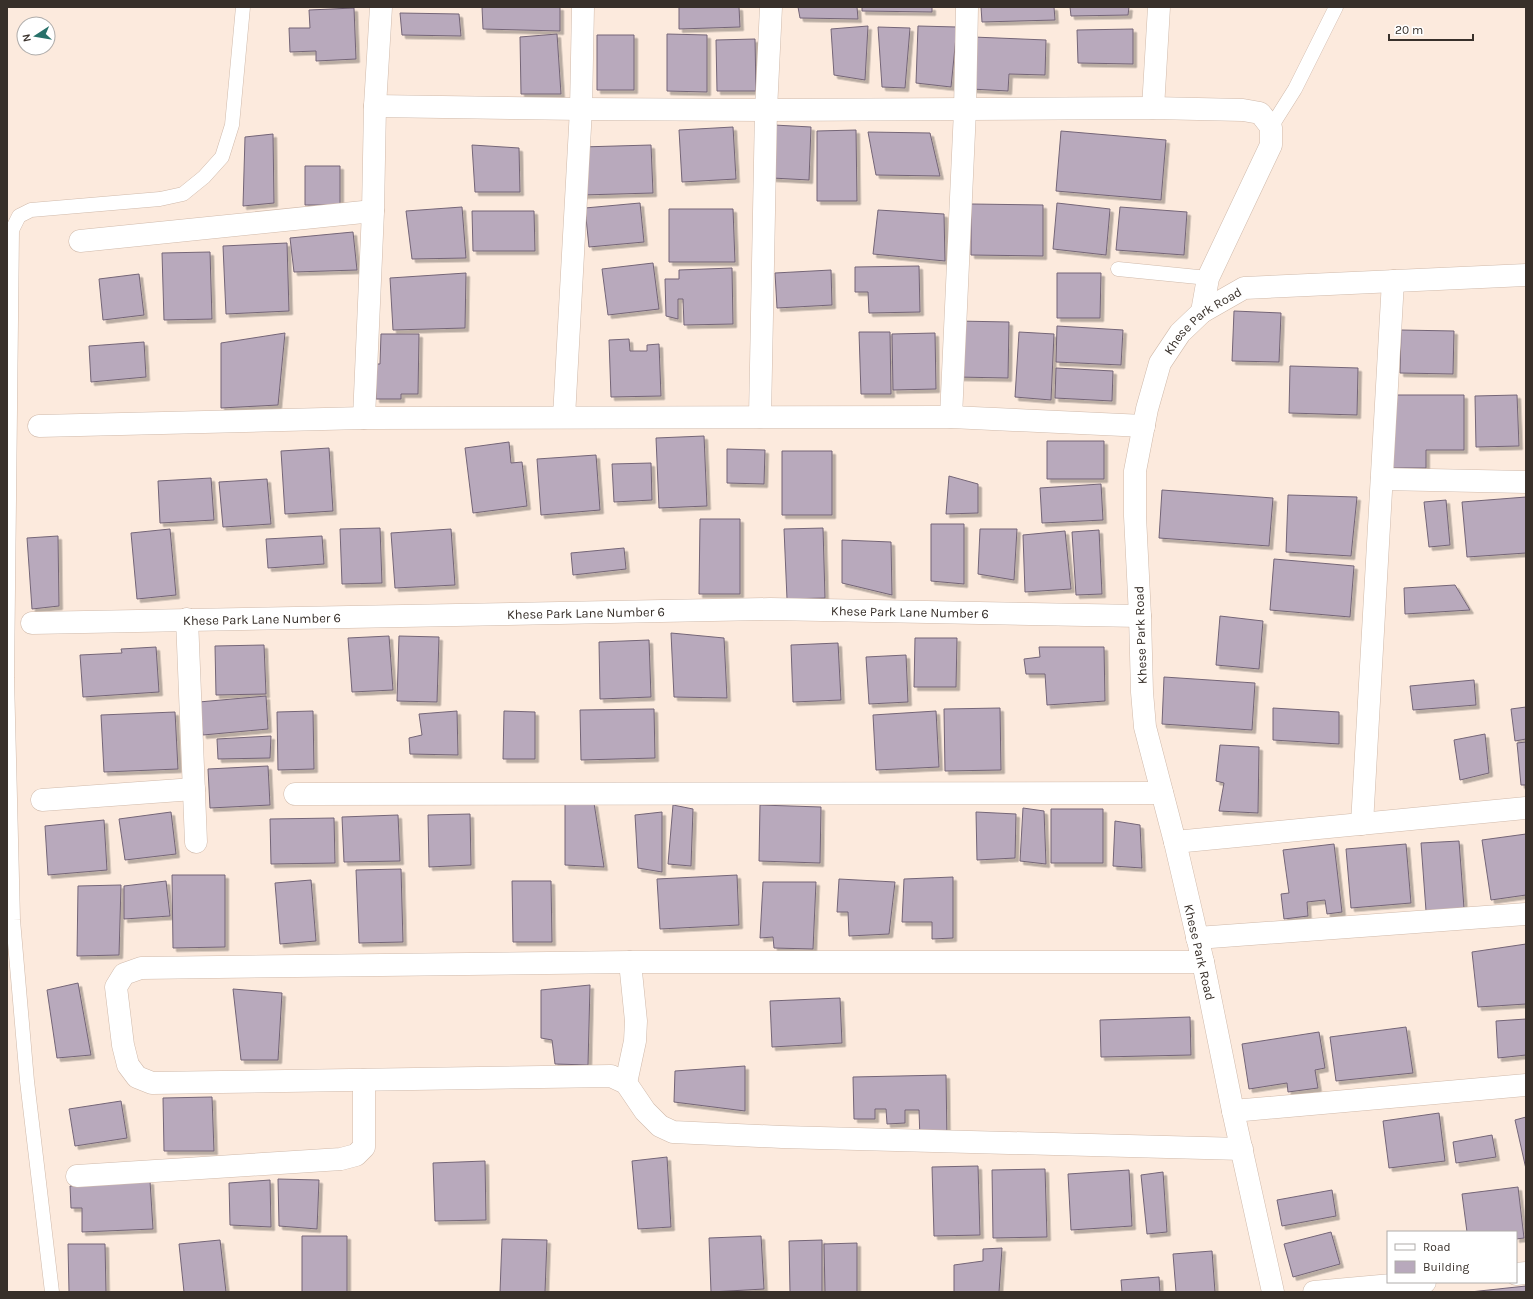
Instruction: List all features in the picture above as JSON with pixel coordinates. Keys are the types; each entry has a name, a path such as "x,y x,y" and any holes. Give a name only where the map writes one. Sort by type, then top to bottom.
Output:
{"street":[{"path":"364,418 380,7"},
{"path":"564,417 581,109 583,7"},
{"path":"760,417 766,110 771,7"},
{"path":"951,417 965,110 967,7"},
{"path":"1152,108 1158,7"},
{"path":"376,106 766,110 1152,108 1243,110 1260,113 1271,127 1271,145 1208,278 1202,312"},
{"path":"80,240 373,212"},
{"name":"Khese Park Road","path":"1273,1292 1233,1111 1203,962 1175,842 1145,727 1142,692 1135,516 1135,471 1147,410 1160,363 1180,333 1202,312 1244,288 1526,275"},
{"path":"1362,824 1393,281"},
{"path":"38,426 364,418 951,417 1144,426"},
{"path":"1382,479 1526,482"},
{"name":"Khese Park Lane Number 6","path":"32,623 770,609 1140,616"},
{"path":"187,619 196,842"},
{"path":"42,800 194,790"},
{"path":"295,794 1162,793"},
{"path":"1175,842 1526,808"},
{"path":"1197,938 1526,914"},
{"path":"626,1083 635,1041 636,1021 630,962"},
{"path":"1203,962 630,962 141,968 124,974 116,987 123,1045 128,1065 137,1077 152,1083 611,1076 626,1083 645,1111 660,1126 673,1132 782,1137 1242,1149"},
{"path":"78,1176 341,1159 356,1155 364,1147 364,1080"},
{"path":"1233,1111 1526,1085"},
{"path":"1314,1292 1414,1283"}],"lane":[{"path":"52,1292 26,1081 13,920 7,678 12,230 19,216 31,210 160,199 183,194 204,177 222,157 232,125 243,7"},
{"path":"1271,127 1296,89 1336,7"},
{"path":"1118,269 1208,278"}],"building":[{"path":"482,7 560,7 560,31 483,29"},
{"path":"679,7 739,7 740,27 679,29"},
{"path":"798,7 857,7 858,19 800,18"},
{"path":"862,7 932,7 932,12 862,11"},
{"path":"981,7 1054,7 1055,20 982,22"},
{"path":"1070,7 1129,7 1128,15 1071,16"},
{"path":"354,8 356,59 316,61 316,51 290,52 289,28 310,28 309,10"},
{"path":"400,13 459,14 461,36 402,35"},
{"path":"868,26 865,80 834,75 831,29"},
{"path":"918,26 957,27 951,87 916,83"},
{"path":"878,27 910,28 905,88 882,87"},
{"path":"1133,29 1133,64 1078,63 1077,30"},
{"path":"557,34 561,94 521,94 520,37"},
{"path":"667,34 707,35 707,92 667,91"},
{"path":"597,35 634,35 634,90 597,90"},
{"path":"973,37 1046,40 1045,75 1009,74 1008,91 971,89"},
{"path":"755,39 756,91 717,91 716,40"},
{"path":"774,125 811,127 809,180 772,178"},
{"path":"733,127 736,179 682,182 679,130"},
{"path":"856,130 857,201 817,201 817,131"},
{"path":"1061,131 1166,140 1161,200 1056,191"},
{"path":"868,132 930,133 940,176 876,175"},
{"path":"273,134 274,203 243,206 245,137"},
{"path":"472,145 519,148 520,192 475,192"},
{"path":"651,145 653,193 582,195 581,147"},
{"path":"305,166 340,166 340,205 305,205"},
{"path":"640,203 644,242 589,247 585,208"},
{"path":"1057,203 1110,209 1106,255 1053,249"},
{"path":"971,204 1043,205 1043,256 971,255"},
{"path":"462,207 466,258 412,259 406,211"},
{"path":"1120,207 1187,212 1184,255 1116,250"},
{"path":"669,209 733,209 735,262 669,262"},
{"path":"878,210 944,214 945,261 873,254"},
{"path":"472,211 534,211 535,251 473,251"},
{"path":"353,232 357,270 294,272 290,238"},
{"path":"287,243 289,311 226,314 223,246"},
{"path":"210,252 212,319 164,320 162,253"},
{"path":"653,263 659,309 608,315 602,269"},
{"path":"919,266 920,312 869,313 868,292 855,292 855,267"},
{"path":"732,268 733,324 684,325 683,299 678,299 678,319 666,316 665,279 679,279 679,270"},
{"path":"831,270 832,305 777,308 775,273"},
{"path":"466,273 465,328 393,330 390,278"},
{"path":"1057,273 1101,273 1100,318 1057,318"},
{"path":"139,274 144,315 103,320 99,279"},
{"path":"1234,311 1281,313 1279,362 1232,361"},
{"path":"957,321 1009,322 1008,378 956,377"},
{"path":"1057,326 1123,330 1121,365 1056,362"},
{"path":"1401,330 1454,331 1453,374 1400,373"},
{"path":"859,332 890,332 891,394 861,394"},
{"path":"1019,332 1054,334 1051,400 1015,397"},
{"path":"285,333 278,405 221,408 221,343"},
{"path":"935,333 936,389 893,390 892,334"},
{"path":"381,334 419,334 418,394 401,394 401,399 376,399 376,364 380,364"},
{"path":"629,339 630,351 647,351 647,345 659,344 661,396 611,397 609,340"},
{"path":"144,342 146,377 91,382 89,346"},
{"path":"1290,366 1358,368 1357,415 1289,413"},
{"path":"1056,368 1113,371 1112,401 1055,398"},
{"path":"1389,395 1464,395 1464,450 1426,450 1426,468 1388,468"},
{"path":"1517,395 1519,446 1476,447 1475,396"},
{"path":"704,436 707,506 659,508 656,438"},
{"path":"1047,441 1104,441 1104,479 1047,479"},
{"path":"509,442 511,463 522,462 527,506 473,513 465,448"},
{"path":"329,448 333,511 285,514 281,451"},
{"path":"727,449 765,450 764,484 727,483"},
{"path":"782,451 832,451 832,515 782,515"},
{"path":"596,455 600,510 541,515 537,459"},
{"path":"651,463 652,500 614,502 612,464"},
{"path":"949,476 978,484 978,513 946,514"},
{"path":"211,478 214,520 160,523 158,481"},
{"path":"267,479 271,524 223,527 219,482"},
{"path":"1101,484 1103,520 1042,523 1040,488"},
{"path":"1162,490 1273,498 1269,546 1159,538"},
{"path":"1288,495 1357,497 1351,556 1286,552"},
{"path":"1526,497 1526,553 1467,557 1462,502"},
{"path":"1446,500 1450,545 1429,547 1424,502"},
{"path":"700,519 740,519 740,594 699,594"},
{"path":"931,524 964,524 964,584 931,581"},
{"path":"380,528 382,583 342,584 340,529"},
{"path":"823,528 825,598 787,599 784,529"},
{"path":"170,529 176,595 137,599 131,533"},
{"path":"451,529 455,585 395,588 391,533"},
{"path":"980,529 1017,529 1014,580 978,574"},
{"path":"1099,530 1102,594 1076,595 1072,532"},
{"path":"1065,531 1071,589 1025,592 1023,535"},
{"path":"58,536 59,606 32,609 27,538"},
{"path":"322,536 324,564 268,568 266,539"},
{"path":"842,540 891,542 892,595 842,583"},
{"path":"624,548 626,569 573,575 571,553"},
{"path":"1274,559 1354,566 1350,617 1270,610"},
{"path":"1455,585 1470,610 1405,614 1404,588"},
{"path":"1220,616 1263,621 1259,669 1216,665"},
{"path":"671,633 724,638 727,698 674,697"},
{"path":"389,636 393,690 352,692 348,638"},
{"path":"399,636 439,637 437,702 397,701"},
{"path":"915,638 957,638 956,687 914,687"},
{"path":"649,640 651,697 600,699 599,642"},
{"path":"838,643 841,700 793,702 791,645"},
{"path":"264,645 266,694 216,695 215,646"},
{"path":"156,647 159,692 83,697 80,655 122,653 121,649"},
{"path":"1039,647 1104,647 1105,701 1047,705 1045,674 1026,674 1024,659 1040,657"},
{"path":"906,655 908,702 869,704 866,657"},
{"path":"1164,677 1255,683 1252,730 1162,724"},
{"path":"1474,680 1476,705 1413,710 1410,686"},
{"path":"266,696 268,729 203,735 199,702"},
{"path":"1526,707 1526,739 1515,741 1511,709"},
{"path":"1000,708 1001,770 945,771 944,709"},
{"path":"1273,708 1339,712 1339,744 1273,740"},
{"path":"654,709 655,758 581,760 580,710"},
{"path":"313,711 314,769 278,770 277,712"},
{"path":"457,711 458,755 410,754 409,738 422,735 419,714"},
{"path":"504,711 535,712 535,759 503,759"},
{"path":"936,711 939,767 876,770 873,715"},
{"path":"175,712 178,769 104,772 101,715"},
{"path":"1485,734 1489,773 1460,780 1454,740"},
{"path":"271,736 270,758 218,759 217,739"},
{"path":"1526,742 1526,785 1521,785 1517,743"},
{"path":"1220,745 1259,747 1258,813 1219,811 1224,783 1216,781"},
{"path":"268,766 270,805 210,808 208,769"},
{"path":"565,802 594,803 604,867 565,865"},
{"path":"673,805 693,809 691,866 668,864"},
{"path":"760,805 821,807 820,863 759,861"},
{"path":"1023,808 1044,811 1046,864 1020,861"},
{"path":"1051,809 1103,809 1103,863 1051,863"},
{"path":"171,812 176,854 125,860 119,819"},
{"path":"662,812 662,872 638,868 635,815"},
{"path":"976,812 1016,814 1015,858 977,860"},
{"path":"470,814 471,865 429,867 428,815"},
{"path":"398,815 400,861 344,862 342,817"},
{"path":"334,818 335,863 271,864 270,819"},
{"path":"104,820 107,870 48,875 45,826"},
{"path":"1115,821 1140,825 1142,868 1113,866"},
{"path":"1526,834 1526,895 1491,900 1482,840"},
{"path":"1459,841 1464,908 1426,911 1421,843"},
{"path":"1334,844 1342,912 1327,914 1325,900 1307,902 1308,916 1284,919 1281,894 1289,893 1283,850"},
{"path":"1406,844 1411,903 1351,908 1346,849"},
{"path":"401,869 403,942 359,943 356,870"},
{"path":"172,875 225,875 225,947 173,948"},
{"path":"737,875 739,925 660,929 657,879"},
{"path":"953,877 953,938 932,939 932,922 902,922 904,879"},
{"path":"839,879 895,882 889,934 849,936 848,912 837,912"},
{"path":"311,880 316,941 280,944 275,883"},
{"path":"166,881 170,916 124,919 124,886"},
{"path":"512,881 551,881 552,942 513,942"},
{"path":"763,882 816,882 813,949 774,948 773,937 760,938"},
{"path":"121,885 119,955 77,956 78,886"},
{"path":"1526,944 1526,1004 1478,1007 1472,952"},
{"path":"78,983 91,1055 57,1058 47,990"},
{"path":"590,985 588,1065 555,1064 552,1040 541,1038 541,990"},
{"path":"233,989 282,993 278,1060 241,1060"},
{"path":"840,998 842,1043 772,1047 770,1001"},
{"path":"1190,1017 1191,1055 1101,1057 1100,1020"},
{"path":"1526,1019 1526,1055 1498,1058 1496,1021"},
{"path":"1406,1027 1413,1073 1336,1081 1330,1037"},
{"path":"1319,1032 1325,1068 1315,1070 1318,1088 1288,1092 1287,1083 1249,1089 1242,1044"},
{"path":"745,1066 745,1111 674,1102 675,1071"},
{"path":"946,1075 947,1140 920,1140 919,1110 905,1110 905,1123 887,1124 886,1109 875,1109 875,1119 854,1119 853,1077"},
{"path":"212,1097 214,1151 164,1151 163,1098"},
{"path":"121,1101 127,1138 75,1146 69,1109"},
{"path":"1439,1113 1445,1161 1389,1168 1383,1121"},
{"path":"1526,1117 1526,1169 1515,1120"},
{"path":"1492,1135 1496,1157 1456,1163 1453,1142"},
{"path":"667,1157 671,1227 638,1229 632,1161"},
{"path":"485,1161 486,1220 435,1221 433,1163"},
{"path":"978,1166 980,1235 934,1236 932,1167"},
{"path":"1045,1169 1047,1237 993,1238 992,1170"},
{"path":"1129,1170 1132,1226 1071,1230 1068,1174"},
{"path":"1163,1172 1167,1232 1147,1234 1141,1175"},
{"path":"278,1179 319,1180 317,1229 279,1226"},
{"path":"270,1180 271,1227 230,1225 229,1183"},
{"path":"150,1181 153,1229 82,1232 82,1208 71,1208 70,1186"},
{"path":"1518,1187 1524,1238 1517,1239 1517,1231 1467,1231 1462,1194"},
{"path":"1332,1190 1336,1216 1282,1226 1277,1200"},
{"path":"1331,1232 1340,1264 1293,1277 1284,1244"},
{"path":"302,1236 347,1236 347,1292 302,1292"},
{"path":"761,1236 764,1289 711,1292 709,1238"},
{"path":"502,1239 547,1240 545,1292 500,1292"},
{"path":"220,1240 226,1292 184,1292 179,1244"},
{"path":"822,1240 822,1292 790,1292 789,1241"},
{"path":"857,1243 857,1292 825,1292 824,1244"},
{"path":"68,1244 105,1244 106,1292 69,1292"},
{"path":"1002,1248 999,1292 954,1292 954,1265 983,1261 983,1249"},
{"path":"1212,1251 1215,1292 1176,1292 1173,1254"},
{"path":"1159,1277 1160,1292 1122,1292 1121,1280"},
{"path":"1526,1286 1526,1292 1470,1292"}]}
